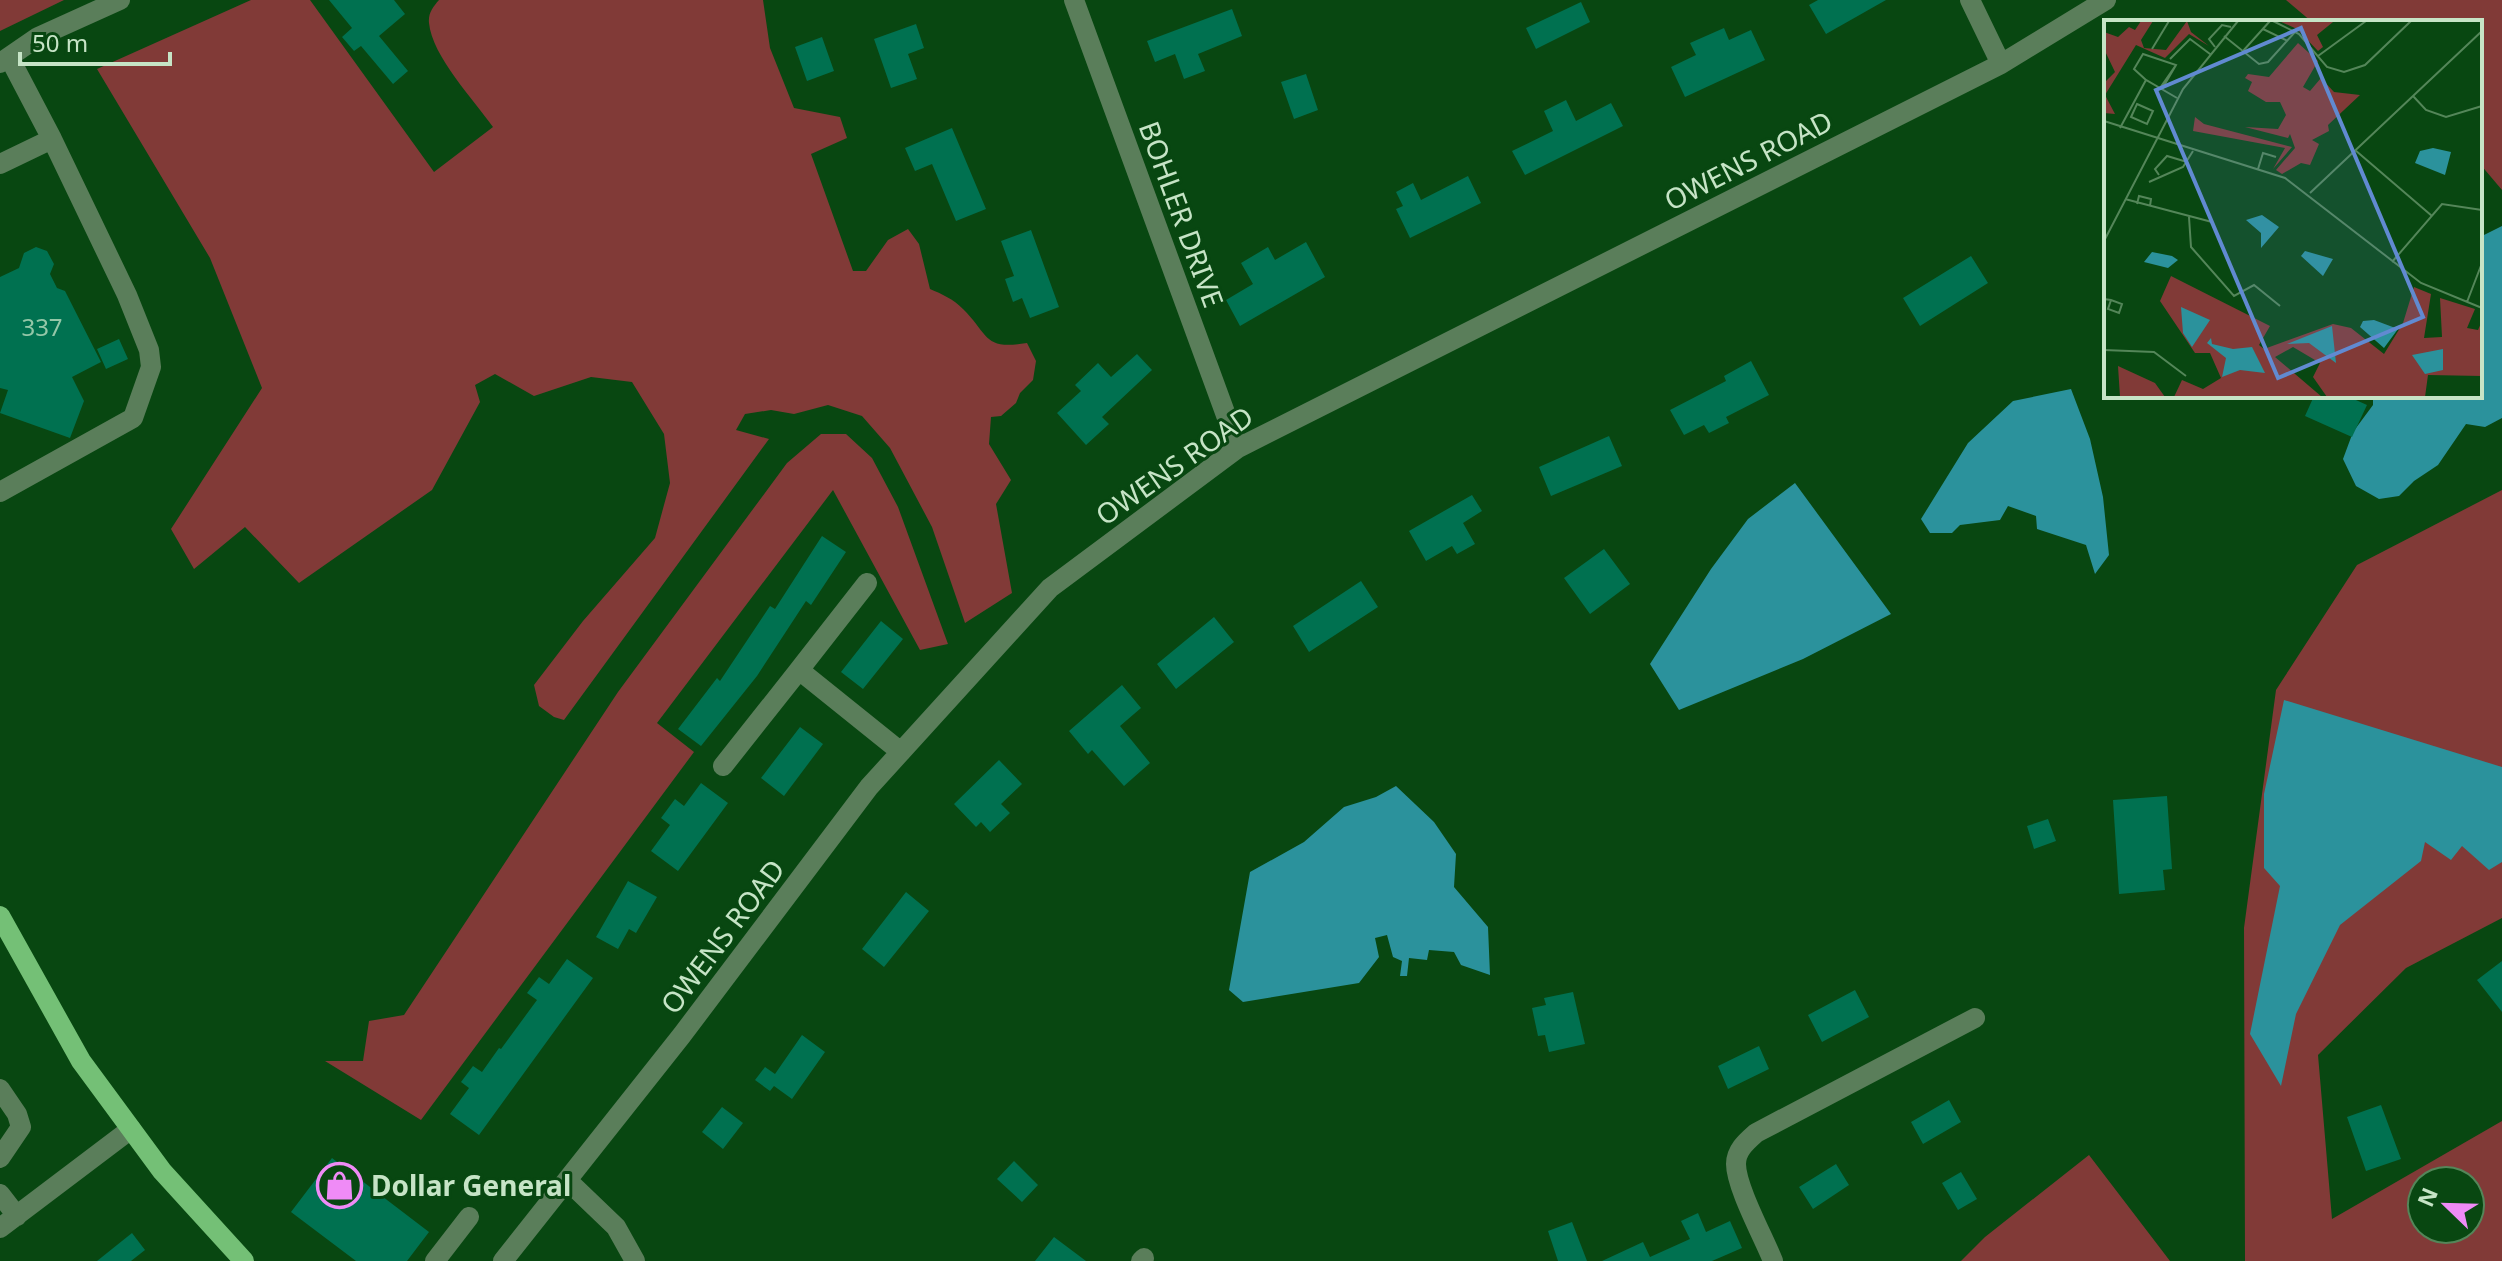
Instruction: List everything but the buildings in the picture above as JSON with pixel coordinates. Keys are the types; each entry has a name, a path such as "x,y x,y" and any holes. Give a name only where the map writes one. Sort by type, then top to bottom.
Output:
{"main road":[{"path":"0,916 81,1061 162,1171 244,1261"}],"street":[{"path":"0,492 133,418 151,367 149,350 127,295 52,139 4,60 38,37 120,0"},
{"name":"BOHLER DRIVE","path":"1074,0 1238,448"},
{"path":"1970,0 2001,64"},
{"name":"OWENS ROAD","path":"503,1261 682,1035 869,787 1050,588 1238,448 2001,64 2106,0"},
{"path":"0,164 52,139"},
{"path":"723,766 867,583"},
{"path":"799,670 901,752"},
{"path":"1773,1261 1740,1180 1736,1162 1743,1145 1756,1133 1975,1018"},
{"path":"0,1089 17,1114 21,1127 0,1157"},
{"path":"0,1108 9,1131 0,1157"},
{"path":"0,1194 5,1224 131,1129"},
{"path":"567,1180 616,1227 630,1258"},
{"path":"435,1261 469,1217"}],"shaded area":[{"path":"0,0 64,0 0,31"},
{"path":"251,0 310,0 434,172 493,127 455,77 432,36 429,16 439,0 763,0 770,48 794,108 840,117 847,138 811,154 853,271 866,271 888,240 908,229 919,244 930,289 959,305 989,339 1002,344 1027,343 1036,361 1033,380 1020,393 1016,403 1001,416 991,417 989,444 1011,480 996,504 1012,593 965,623 932,527 890,448 862,416 828,405 794,414 771,410 745,414 736,430 769,439 564,720 554,717 539,706 534,685 583,621 655,538 670,483 664,434 632,382 591,377 534,396 495,374 475,385 480,402 432,490 299,583 245,527 194,569 171,529 262,388 210,258 97,69"},
{"path":"2286,0 2502,0 2502,190 2482,166 2482,20 2310,20"},
{"path":"821,434 846,434 872,458 898,507 948,644 920,650 833,490 657,723 694,752 421,1120 325,1061 363,1061 369,1021 404,1015 618,692 787,463"},
{"path":"2502,490 2502,918 2406,968 2318,1055 2332,1219 2406,1176 2406,1245 2486,1245 2486,1165 2426,1165 2502,1121 2502,1261 2245,1261 2244,928 2276,690 2357,565"},
{"path":"2089,1155 2170,1261 1961,1261 1985,1237"}],"water":[{"path":"2502,226 2502,418 2485,427 2466,424 2438,465 2414,481 2399,496 2379,499 2356,486 2343,459 2353,432 2373,405 2373,398 2482,398 2482,236"},
{"path":"2071,389 2090,439 2103,497 2109,555 2095,574 2086,545 2037,529 2036,516 2008,506 2000,520 1960,525 1952,533 1930,533 1921,519 1968,443 2013,401"},
{"path":"1795,483 1891,614 1803,659 1679,710 1650,664 1711,569 1748,519"},
{"path":"2284,700 2502,767 2502,862 2489,870 2462,846 2451,860 2425,842 2421,861 2340,925 2296,1014 2281,1086 2250,1034 2280,886 2264,868 2264,794"},
{"path":"1396,786 1434,822 1456,854 1454,887 1488,927 1490,975 1461,965 1454,952 1429,950 1427,960 1409,958 1407,976 1400,976 1402,961 1393,957 1387,935 1375,938 1379,957 1359,983 1243,1002 1229,990 1250,872 1304,842 1344,807 1376,797"}],"place":[{"name":"Dollar General","path":"340,1185"}]}
